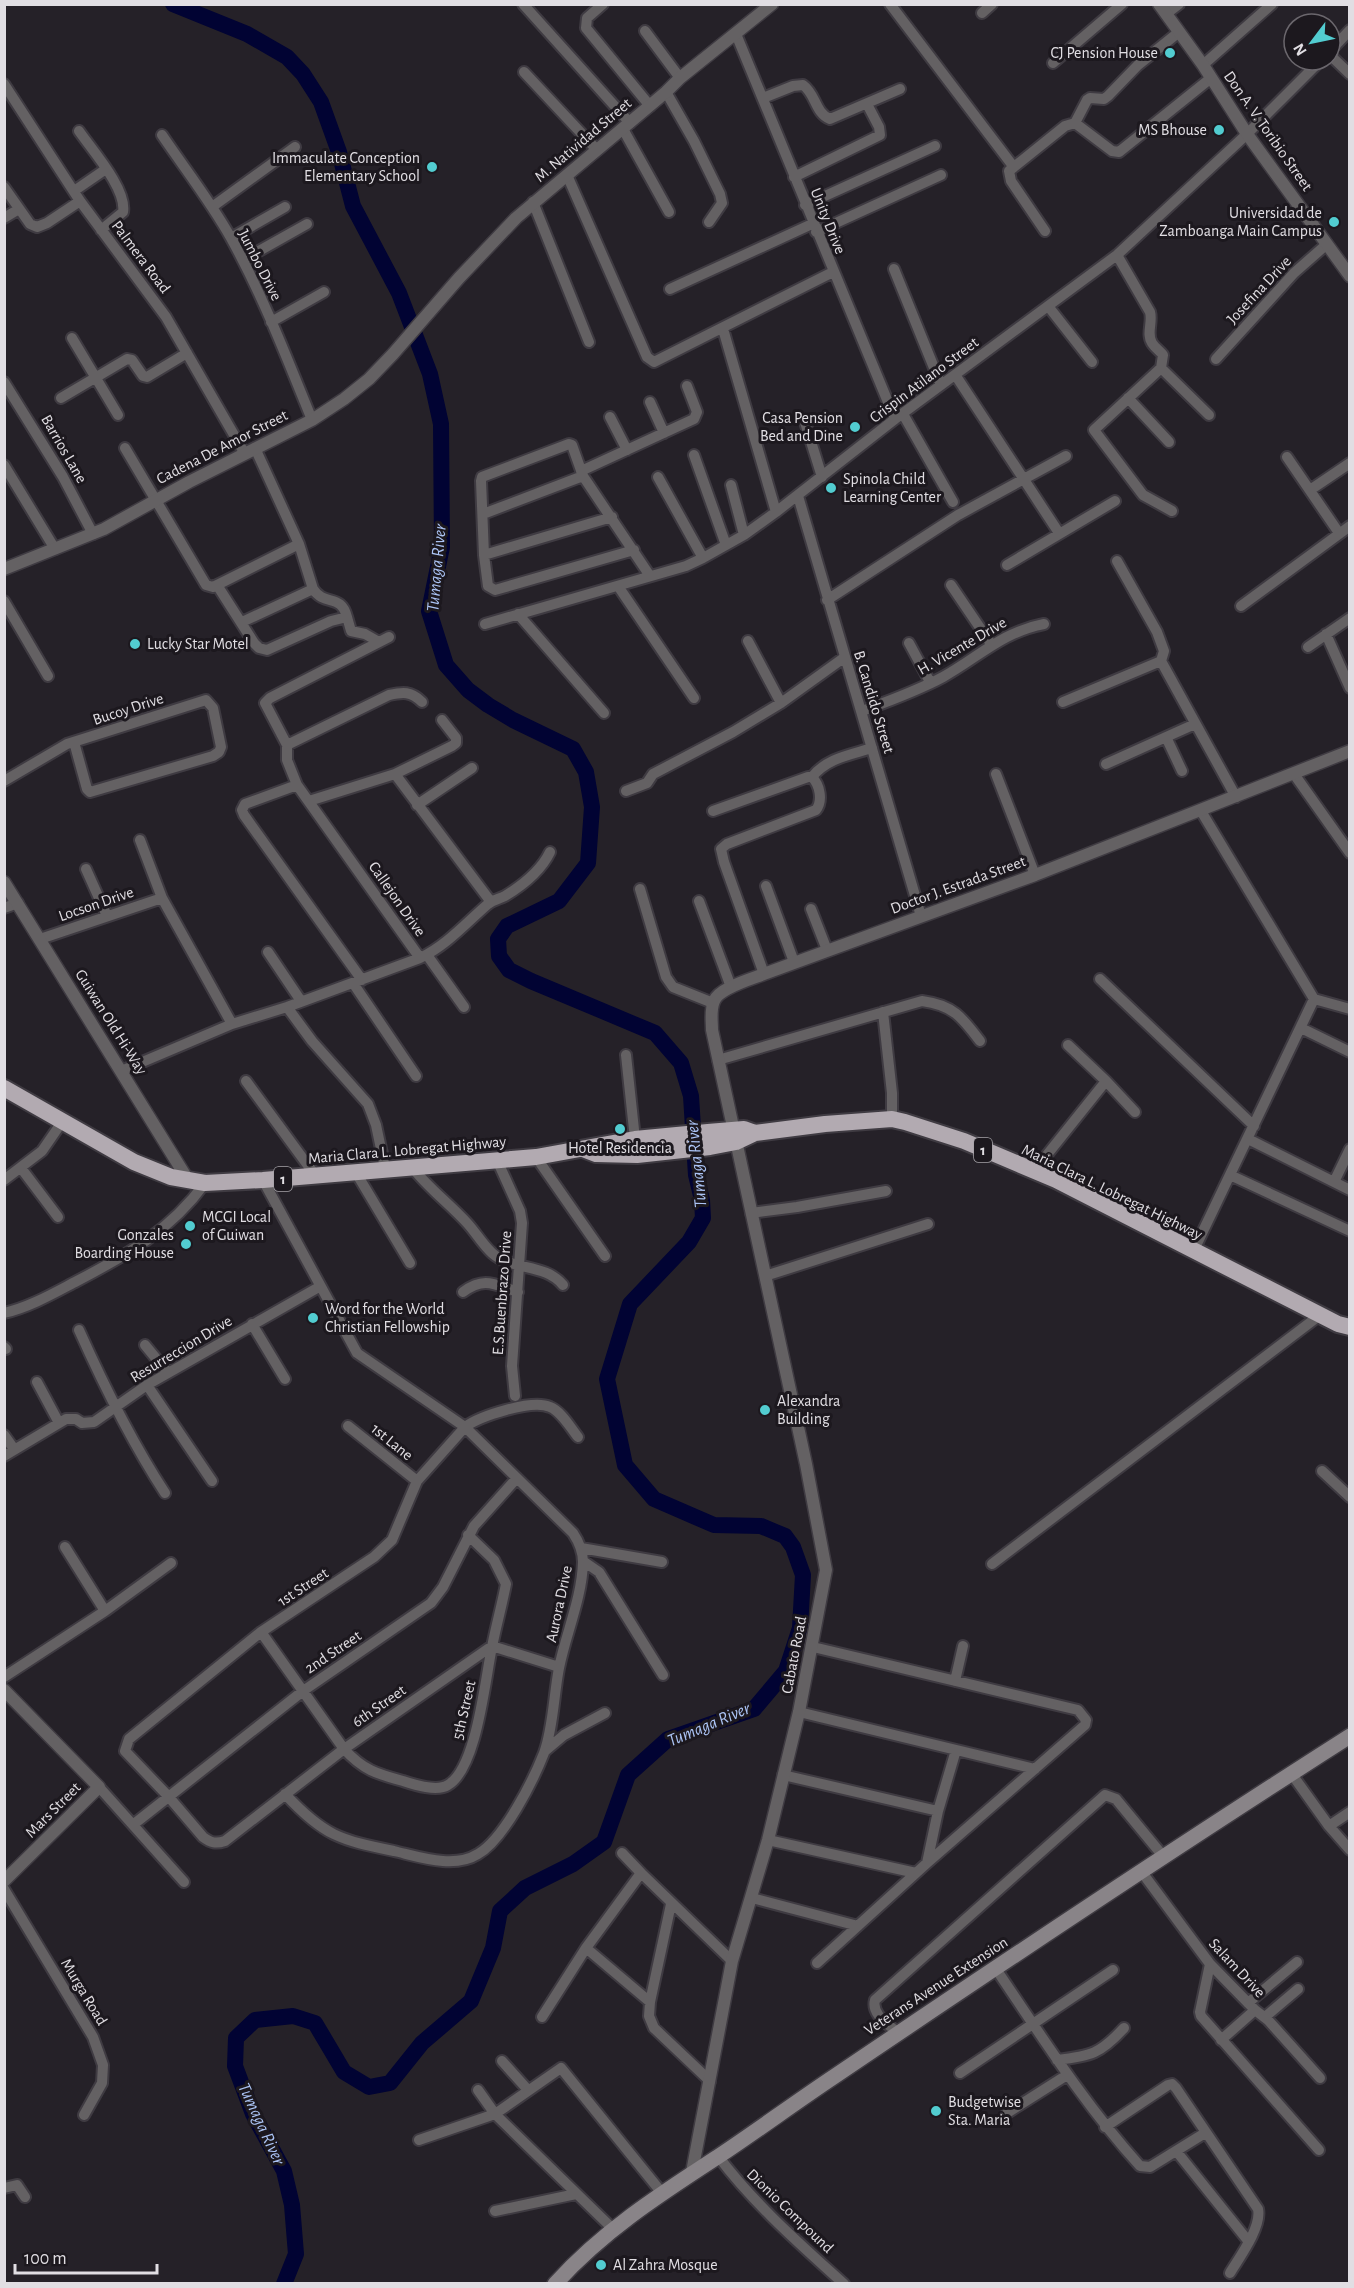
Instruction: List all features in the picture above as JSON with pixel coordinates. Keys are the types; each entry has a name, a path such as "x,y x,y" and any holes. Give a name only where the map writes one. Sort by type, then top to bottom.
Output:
{"highway":[{"name":"Maria Clara L. Lobregat Highway","path":"4,1088 134,1162 171,1177 196,1182 263,1180 497,1160 583,1149 635,1139 668,1143 825,1124 892,1119 944,1134 1034,1171 1337,1324"},
{"name":"Maria Clara L. Lobregat Highway","path":"583,1149 597,1154 637,1155 668,1143"}],"main road":[{"name":"Veterans Avenue Extension","path":"555,2283 591,2246 692,2172 897,2032 996,1969 1163,1856 1350,1736"}],"street":[{"path":"523,4 626,126 669,213"},
{"path":"603,4 587,18 586,28 650,106"},
{"path":"890,4 1013,166"},
{"path":"982,13 992,4"},
{"path":"1053,63 1122,4"},
{"path":"1163,9 1179,4"},
{"path":"1203,65 1272,4"},
{"name":"M. Natividad Street","path":"427,314 485,248 533,202 769,6"},
{"name":"Don A. V. Toribio Street","path":"1163,9 1203,65 1247,134 1350,276"},
{"path":"645,31 680,78"},
{"path":"1045,231 1011,182 1009,177 1013,166 1065,126 1075,123 1087,100 1090,98 1104,99 1144,60 1179,32"},
{"name":"Unity Drive","path":"736,34 832,272 899,416 953,502"},
{"path":"524,72 597,150"},
{"name":"Crispin Atilano Street","path":"485,624 686,566 744,535 798,496 899,416 1117,255 1247,134 1309,72"},
{"path":"1075,123 1112,151 1119,152 1211,78"},
{"name":"Palmera Road","path":"4,84 80,201 152,297 250,451 299,544 313,589"},
{"path":"763,98 794,86 803,85 813,95 823,115 830,119 900,89"},
{"path":"666,92 694,141 720,194 722,203 709,222"},
{"path":"794,177 880,135 879,127 867,104"},
{"path":"79,131 106,168 124,206 119,216 101,230"},
{"name":"Jumbo Drive","path":"162,135 212,207 243,260 312,420"},
{"path":"805,205 934,146"},
{"path":"212,207 295,147"},
{"path":"74,191 106,168"},
{"path":"567,175 650,361 665,358 832,272"},
{"path":"670,290 941,175"},
{"path":"4,187 30,224 37,227 80,201"},
{"path":"533,202 589,342"},
{"path":"231,238 285,207"},
{"path":"4,218 19,209"},
{"path":"243,260 306,224"},
{"name":"Josefina Drive","path":"1216,359 1294,273 1327,244"},
{"path":"1117,255 1150,312 1152,319 1150,341 1163,355 1163,363 1161,368 1094,430 1143,495 1172,511"},
{"path":"894,269 941,385"},
{"path":"271,322 324,292"},
{"path":"1048,306 1092,362"},
{"name":"Cadena De Amor Street","path":"4,569 93,534 312,420 369,379 427,314"},
{"path":"723,329 776,512"},
{"path":"72,339 118,416"},
{"path":"61,398 130,358 143,376 147,377 187,353"},
{"path":"1161,368 1209,415"},
{"path":"956,375 1059,533"},
{"name":"Barrios Lane","path":"4,382 58,466 93,534"},
{"path":"483,514 582,474 697,416 698,412 687,386"},
{"path":"1128,398 1169,442"},
{"path":"650,402 664,433"},
{"path":"610,417 627,450"},
{"path":"804,419 822,477"},
{"path":"634,550 495,590 488,586 480,481 485,475 569,444 574,448 582,474 612,517 634,550 650,576"},
{"path":"125,448 203,581 209,587 299,544"},
{"path":"694,455 726,545"},
{"path":"827,600 958,515 1066,456"},
{"path":"1287,457 1339,533"},
{"path":"1310,490 1350,462"},
{"path":"4,465 55,549"},
{"path":"658,477 703,558"},
{"path":"731,485 744,535"},
{"name":"B. Candido Street","path":"798,496 921,916"},
{"path":"1007,565 1115,501"},
{"path":"484,555 612,517"},
{"path":"1241,606 1350,526"},
{"path":"1116,561 1157,632 1164,651 1161,661 1236,797"},
{"path":"217,585 255,643 259,648 267,650 331,621 348,617 339,602 318,597 313,589 242,622"},
{"path":"951,585 991,644"},
{"path":"618,586 694,698"},
{"path":"4,602 48,676"},
{"path":"518,614 604,713"},
{"name":"Callejon Drive","path":"121,1071 232,1024 287,1007 423,957 297,785 287,760 286,745 266,706 267,700 384,639 351,631 348,617"},
{"path":"1308,647 1350,618"},
{"name":"H. Vicente Drive","path":"862,711 930,682 991,644 1024,628 1044,624"},
{"path":"1326,634 1350,688"},
{"path":"748,641 781,703"},
{"path":"909,643 930,682"},
{"path":"626,791 647,783 653,774 733,732 781,703 845,657"},
{"path":"1063,702 1161,661"},
{"path":"286,745 388,695 405,692 414,694 422,702"},
{"name":"Bucoy Drive","path":"4,781 67,744 206,700 213,708 220,738 219,752 213,756 90,792 87,789 74,742"},
{"path":"309,801 395,774 456,743 456,738 442,720"},
{"path":"1106,764 1195,724"},
{"path":"1166,737 1182,771"},
{"path":"713,811 761,792 812,777 827,762 872,748"},
{"name":"Doctor J. Estrada Street","path":"713,1003 731,987 794,962 1035,874 1350,752"},
{"path":"417,806 472,768"},
{"path":"395,774 491,902"},
{"path":"996,774 1035,874"},
{"path":"1294,774 1350,853"},
{"path":"764,974 721,849 727,844 816,810 820,803 820,791 818,783 812,777"},
{"path":"297,785 245,804 242,807 244,815 358,981 416,1076"},
{"path":"1201,811 1314,999 1350,1009"},
{"path":"140,840 162,898 232,1024"},
{"path":"464,1007 423,957 447,941 491,902 522,885 544,864 550,852"},
{"path":"86,869 107,916"},
{"name":"Guiwan Old Hi-Way","path":"4,882 121,1071 196,1182"},
{"path":"766,886 794,962"},
{"path":"640,889 666,977 674,987 713,1003 712,1030 735,1136"},
{"name":"Locson Drive","path":"40,939 162,898"},
{"path":"699,901 731,987"},
{"path":"4,908 18,903"},
{"path":"811,909 827,950"},
{"path":"268,952 301,1001"},
{"path":"1100,979 1254,1126"},
{"path":"1193,1252 1314,999"},
{"path":"718,1060 922,1001 940,1003 964,1021 980,1041"},
{"path":"287,1007 312,1041 368,1104 376,1125 385,1168"},
{"path":"883,1012 892,1093 892,1119"},
{"path":"1300,1028 1350,1052"},
{"path":"1068,1045 1135,1112"},
{"path":"626,1055 635,1139"},
{"path":"246,1081 315,1175"},
{"path":"1034,1171 1106,1081"},
{"path":"4,1180 49,1144 62,1122"},
{"name":"Cabato Road","path":"692,2172 732,1961 752,1899 800,1712 826,1566 735,1136"},
{"path":"1248,1139 1350,1190"},
{"path":"1334,1182 1350,1149"},
{"path":"536,1156 605,1256"},
{"name":"E.S.Buenbrazo Drive","path":"497,1160 520,1211 518,1292 512,1366 516,1396"},
{"path":"411,1167 432,1191 466,1222 493,1254 518,1265 547,1272 558,1278 563,1285"},
{"path":"21,1168 58,1217"},
{"path":"355,1171 410,1263"},
{"path":"1230,1175 1350,1231"},
{"name":"Aurora Drive","path":"263,1180 319,1287 357,1353 465,1427 573,1533 581,1548 583,1561 579,1591 559,1667 545,1751 524,1796 491,1845 464,1861 434,1860 349,1842 325,1831 285,1794"},
{"path":"4,1313 50,1295 128,1254 178,1216 196,1182"},
{"path":"751,1213 790,1209 886,1191"},
{"path":"765,1276 928,1224"},
{"path":"463,1292 474,1284 485,1282 518,1292"},
{"name":"Resurreccion Drive","path":"59,1423 71,1418 88,1424 116,1408 147,1385 319,1287"},
{"path":"252,1324 285,1379"},
{"path":"992,1564 1337,1324"},
{"path":"79,1329 140,1454 165,1493"},
{"path":"145,1345 168,1373"},
{"path":"4,1456 59,1423 38,1382"},
{"path":"147,1385 212,1481"},
{"path":"465,1427 474,1421 492,1415 523,1407 543,1405 553,1408 578,1437"},
{"name":"1st Lane","path":"348,1426 417,1481"},
{"name":"1st Street","path":"168,1796 128,1756 125,1751 129,1739 261,1632 374,1557 392,1540 417,1481 465,1427"},
{"path":"4,1435 14,1449"},
{"path":"1322,1471 1350,1497"},
{"name":"2nd Street","path":"134,1824 303,1691 431,1603 443,1587 468,1535 478,1520 517,1478"},
{"name":"5th Street","path":"344,1749 357,1763 376,1773 431,1787 443,1788 457,1777 473,1742 506,1584 494,1560 468,1535"},
{"path":"65,1547 105,1611"},
{"path":"581,1548 662,1562"},
{"path":"583,1561 599,1572 663,1675"},
{"path":"4,1677 105,1611 171,1563"},
{"path":"261,1632 344,1749"},
{"path":"492,1646 559,1667"},
{"name":"6th Street","path":"168,1796 209,1842 218,1844 225,1841 344,1749 492,1646"},
{"path":"955,1681 963,1646"},
{"path":"813,1647 1081,1711 1086,1720 1085,1725 817,1963"},
{"path":"4,1690 134,1824 184,1882"},
{"path":"800,1712 1035,1769"},
{"path":"545,1751 564,1735 604,1713"},
{"path":"927,1863 938,1811 956,1750"},
{"path":"1292,1773 1329,1826 1350,1850"},
{"path":"783,1775 938,1811"},
{"name":"Mars Street","path":"4,1881 99,1787"},
{"path":"897,2032 876,2013 873,2008 874,2000 1105,1796 1110,1795 1116,1799 1163,1856"},
{"path":"1329,1826 1350,1812"},
{"path":"768,1839 916,1873"},
{"path":"622,1853 732,1961"},
{"name":"Salam Drive","path":"1141,1871 1209,1964 1265,2017 1320,2079"},
{"path":"542,2017 586,1948 640,1873"},
{"name":"Murga Road","path":"4,1890 93,2037 103,2065 102,2083 84,2115"},
{"path":"752,1899 858,1926"},
{"path":"672,1904 650,2002 649,2016 654,2028 710,2080"},
{"path":"586,1948 650,2002"},
{"path":"1221,2040 1297,1962"},
{"path":"1209,1964 1200,2012 1203,2020 1319,2150"},
{"path":"996,1969 1105,2127 1140,2166 1150,2168 1205,2133"},
{"path":"960,2073 1113,1970"},
{"path":"1265,2017 1298,1989"},
{"path":"1057,2060 1087,2057 1110,2044 1124,2028"},
{"path":"502,2061 528,2090"},
{"path":"419,2140 495,2114 561,2068 662,2193"},
{"path":"1007,2113 1067,2075"},
{"path":"1105,2127 1172,2084 1258,2209 1259,2216 1249,2242 1230,2273"},
{"path":"478,2090 495,2114 613,2229"},
{"path":"1177,2152 1249,2242"},
{"name":"Dionio Compound","path":"718,2156 732,2175 769,2214 844,2283"},
{"path":"4,2188 17,2185 25,2198"},
{"path":"495,2211 576,2194"}],"waterway":[{"name":"Tumaga River","path":"173,4 247,34 287,57 303,74 321,102 339,152 353,206 399,293 430,374 441,424 442,547 429,611 446,665 468,690 488,705 513,720 573,749 586,772 592,807 588,863 559,901 507,926 498,939 499,956 509,970 531,981 655,1033 681,1063 691,1096 696,1175 702,1200 703,1218 689,1242 630,1304 607,1379 625,1465 654,1499 714,1525 761,1526 785,1536 793,1547 803,1575 800,1628 786,1671 754,1709 668,1739 628,1775 604,1842 573,1864 525,1888 500,1911 493,1948 471,2001 422,2043 390,2083 369,2087 344,2072 315,2023 293,2016 255,2020 236,2038 235,2066 253,2114 284,2171 292,2205 296,2254 284,2284"}],"place":[{"name":"CJ Pension House","path":"1170,53"},
{"name":"MS Bhouse","path":"1219,130"},
{"name":"Immaculate Conception Elementary School","path":"432,167"},
{"name":"Universidad de Zamboanga Main Campus","path":"1334,222"},
{"name":"Casa Pension Bed and Dine","path":"855,427"},
{"name":"Spinola Child Learning Center","path":"831,488"},
{"name":"Lucky Star Motel","path":"135,644"},
{"name":"Hotel Residencia","path":"620,1129"},
{"name":"MCGI Local of Guiwan","path":"190,1226"},
{"name":"Gonzales Boarding House","path":"186,1244"},
{"name":"Word for the World Christian Fellowship","path":"313,1318"},
{"name":"Alexandra Building","path":"765,1410"},
{"name":"Budgetwise Sta. Maria","path":"936,2111"},
{"name":"Al Zahra Mosque","path":"601,2265"}]}
